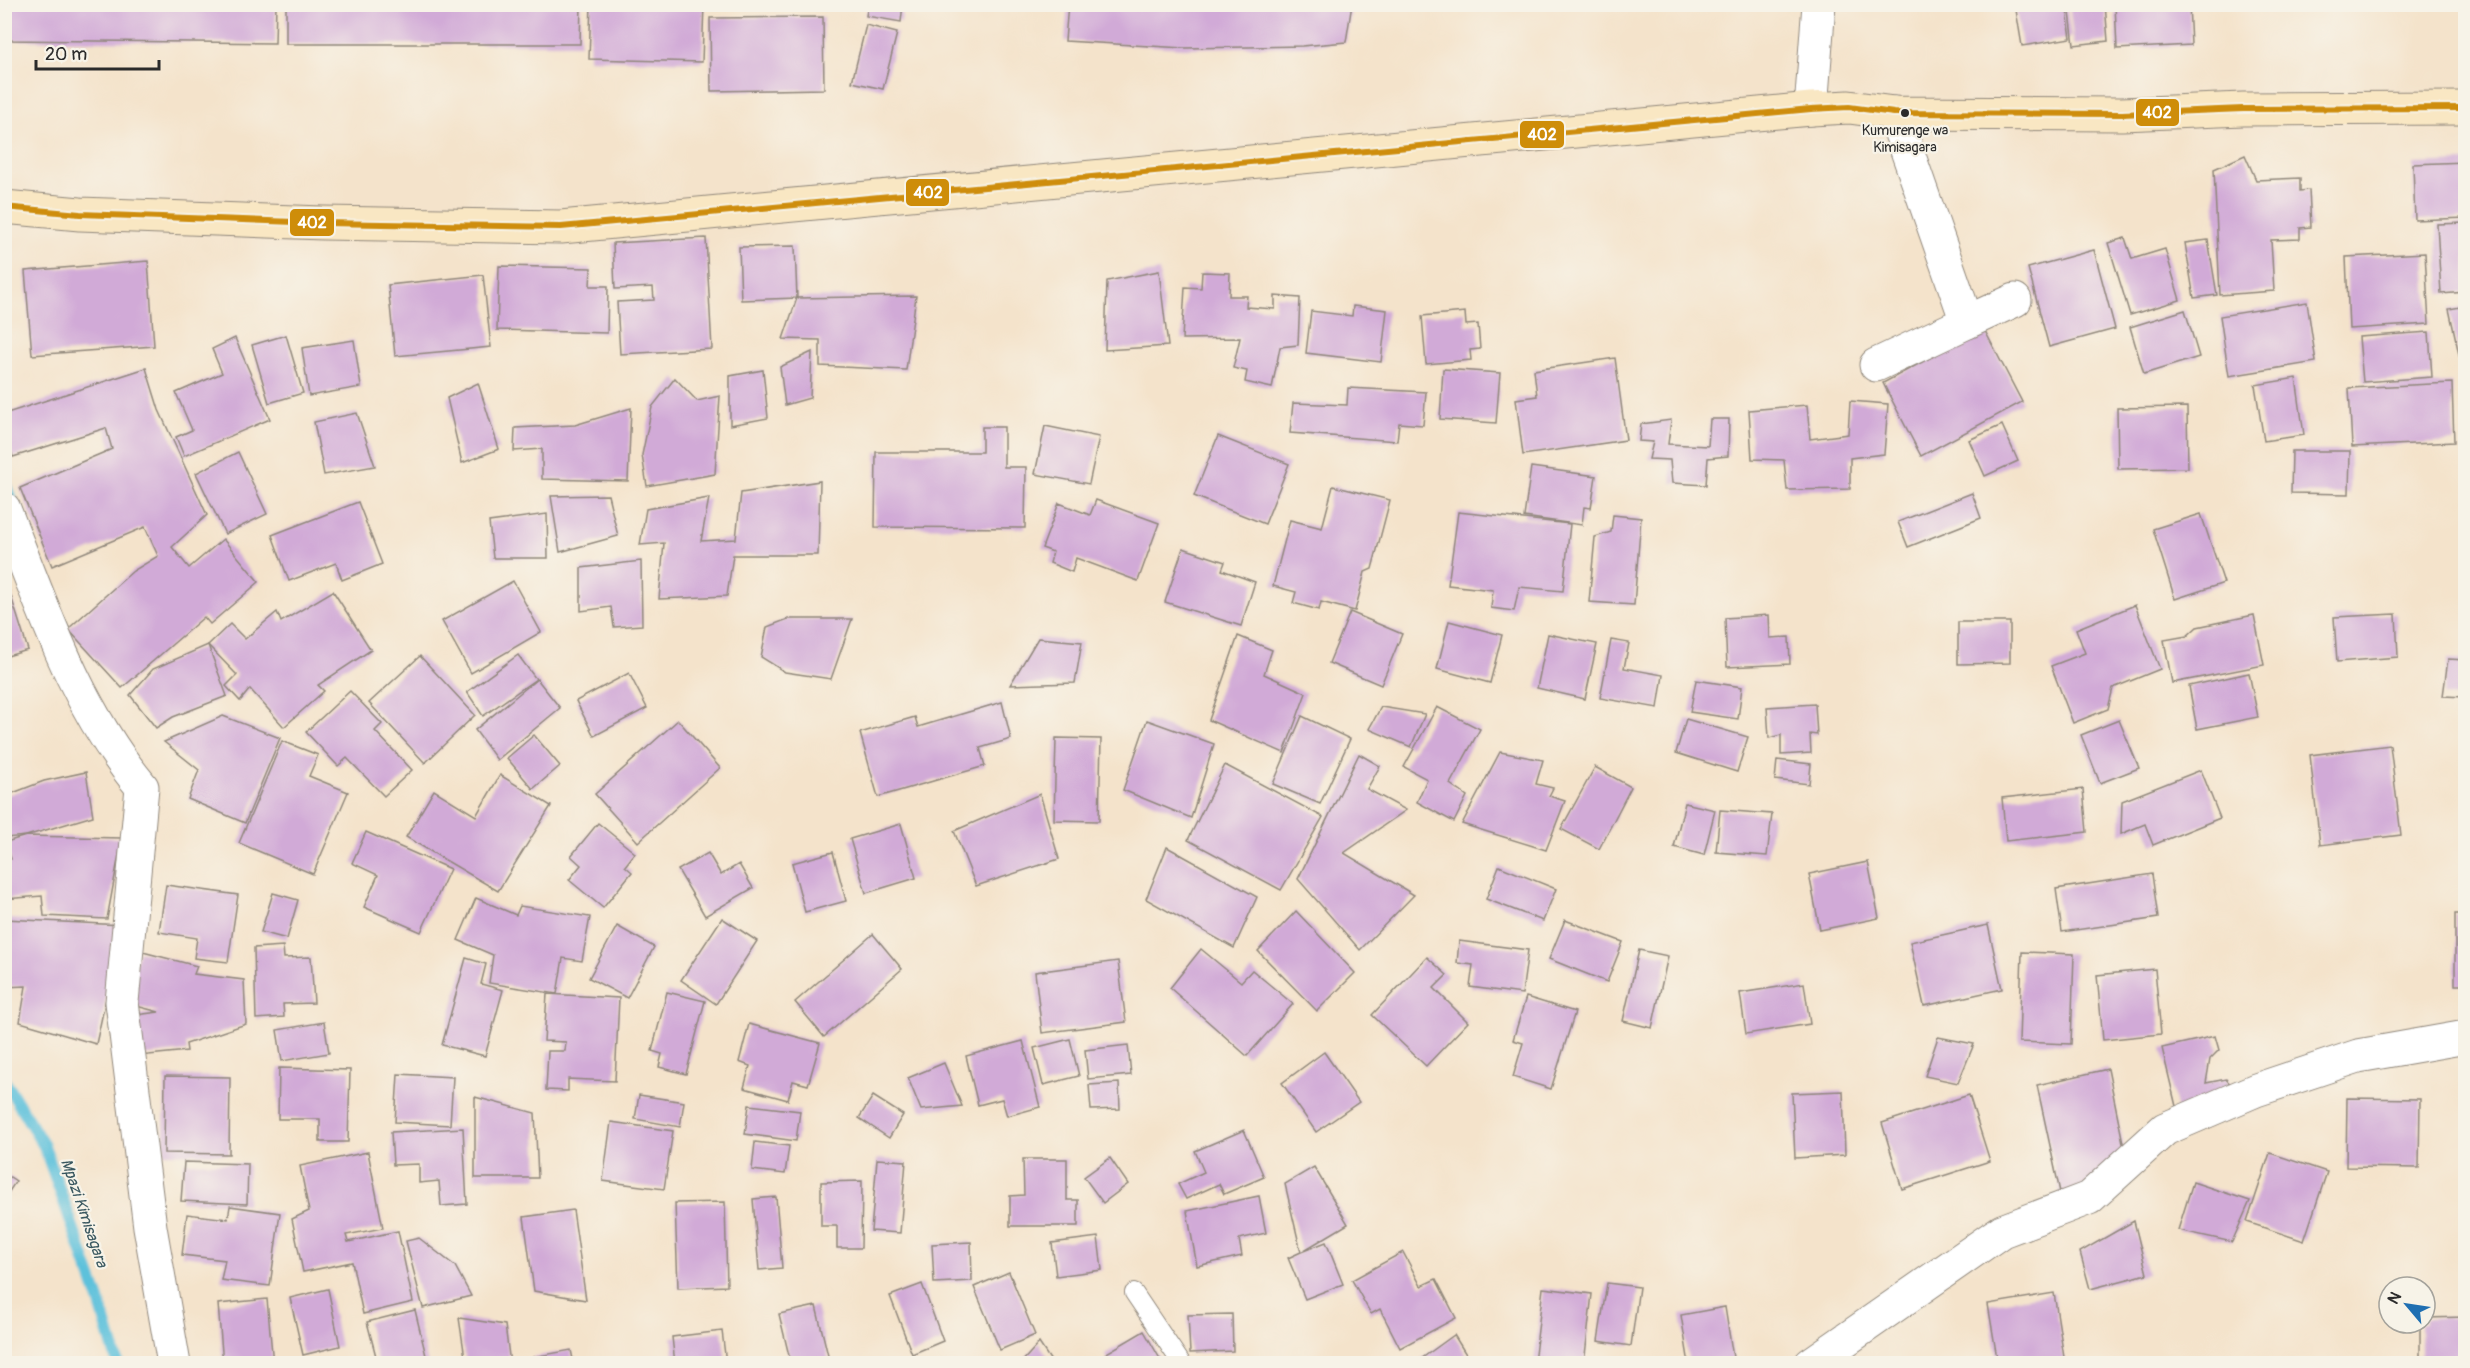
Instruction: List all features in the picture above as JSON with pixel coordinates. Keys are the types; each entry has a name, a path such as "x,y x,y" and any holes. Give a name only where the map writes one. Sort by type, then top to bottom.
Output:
{"main road":[{"path":"4,207 80,213 323,223 561,227 1810,109 1849,107 1894,113 2122,114 2243,109 2466,108"}],"street":[{"path":"1810,109 1819,4"},
{"path":"1894,113 1967,322"},
{"path":"1876,365 2015,300"},
{"path":"4,509 63,660 115,755 141,787 122,1002 149,1216 174,1364"},
{"path":"1811,1364 2002,1231 2089,1198 2165,1129 2256,1090 2358,1056 2466,1036"}],"lane":[{"path":"1134,1293 1182,1364"}],"building":[{"path":"4,4 276,4 275,43 4,40"},
{"path":"286,4 581,4 580,44 286,44"},
{"path":"591,4 704,4 702,62 589,59"},
{"path":"868,4 903,4 901,22 866,16"},
{"path":"1068,4 1352,4 1346,42 1302,46 1184,48 1065,41"},
{"path":"2015,4 2066,4 2071,38 2022,46"},
{"path":"2069,4 2105,4 2108,41 2074,45"},
{"path":"2115,4 2189,4 2191,45 2117,49"},
{"path":"823,17 824,89 711,91 710,18"},
{"path":"866,25 897,33 883,89 852,82"},
{"path":"2245,155 2256,180 2300,178 2300,191 2309,190 2311,227 2300,228 2300,239 2271,240 2274,291 2220,295 2214,169"},
{"path":"2466,162 2466,218 2415,220 2413,164"},
{"path":"2466,223 2466,292 2441,294 2437,224"},
{"path":"706,238 712,349 620,354 617,302 654,300 653,287 615,289 613,243"},
{"path":"2125,238 2132,259 2165,249 2180,300 2130,315 2108,243"},
{"path":"2208,240 2217,295 2194,298 2185,243"},
{"path":"795,246 797,298 741,300 739,247"},
{"path":"2094,250 2115,329 2049,347 2028,268"},
{"path":"2425,253 2429,324 2349,329 2346,257"},
{"path":"148,261 154,346 32,355 25,271"},
{"path":"499,266 591,268 590,286 608,286 607,333 497,330"},
{"path":"1159,271 1168,346 1105,350 1107,281"},
{"path":"1202,272 1230,273 1229,296 1247,296 1246,307 1275,309 1275,296 1300,298 1298,345 1280,347 1272,388 1245,382 1247,371 1233,368 1240,338 1182,339 1185,287 1201,288"},
{"path":"483,275 491,347 395,356 388,285"},
{"path":"916,296 906,370 820,366 820,340 783,339 797,298"},
{"path":"2307,302 2316,362 2229,376 2220,316"},
{"path":"1353,306 1387,310 1381,362 1306,353 1311,311 1352,316"},
{"path":"2466,306 2466,358 2460,359 2449,309"},
{"path":"2185,310 2199,357 2144,374 2130,327"},
{"path":"1465,312 1466,325 1478,324 1480,349 1470,350 1471,360 1426,364 1422,316"},
{"path":"1984,329 2022,402 1921,456 1883,383"},
{"path":"2429,332 2432,377 2363,382 2359,337"},
{"path":"286,335 303,393 269,403 252,345"},
{"path":"235,338 270,419 184,456 176,437 192,430 176,393 222,373 212,349"},
{"path":"354,340 361,387 309,396 302,348"},
{"path":"812,352 810,398 785,405 780,367"},
{"path":"1615,358 1626,440 1523,455 1516,399 1537,396 1534,370"},
{"path":"146,368 159,410 207,515 172,547 189,568 223,539 259,582 210,624 204,617 122,688 68,629 133,571 158,556 145,527 52,566 20,488 112,449 106,428 13,457 4,431 4,414"},
{"path":"1443,369 1500,373 1496,423 1440,419"},
{"path":"763,370 768,418 730,425 730,376"},
{"path":"675,378 697,401 720,396 715,474 647,486 642,455 652,407"},
{"path":"2296,378 2304,435 2264,441 2255,385"},
{"path":"478,383 499,449 462,463 447,398"},
{"path":"2452,383 2454,442 2352,447 2349,388"},
{"path":"1348,388 1426,392 1423,425 1399,423 1397,441 1290,433 1293,403 1347,405"},
{"path":"1850,401 1888,404 1884,454 1850,458 1850,489 1787,490 1784,460 1752,459 1749,410 1807,405 1810,439 1848,434"},
{"path":"2187,407 2188,468 2118,469 2117,408"},
{"path":"631,408 628,481 542,479 542,449 514,451 515,428 575,425"},
{"path":"357,413 375,466 324,475 314,422"},
{"path":"1710,419 1729,419 1728,456 1708,458 1706,485 1672,483 1670,460 1649,459 1653,442 1639,441 1641,424 1671,420 1668,444 1708,446"},
{"path":"2002,425 2018,461 1985,476 1969,440"},
{"path":"1045,426 1099,437 1089,484 1035,474"},
{"path":"982,427 1004,427 1004,467 1026,467 1025,528 875,527 876,452 982,452"},
{"path":"1218,436 1289,464 1265,524 1194,496"},
{"path":"2292,451 2350,451 2349,494 2291,493"},
{"path":"238,452 267,514 225,534 196,473"},
{"path":"1531,467 1596,476 1591,508 1584,507 1582,525 1524,517"},
{"path":"820,481 818,555 733,555 727,596 659,599 664,543 640,545 646,509 709,498 701,541 736,539 741,493"},
{"path":"1333,486 1390,500 1372,569 1365,572 1355,611 1321,602 1319,610 1293,603 1296,592 1273,586 1290,520 1322,528"},
{"path":"1972,493 1981,518 1908,547 1898,522"},
{"path":"608,495 618,536 560,552 551,496"},
{"path":"1096,500 1159,523 1138,581 1076,558 1072,572 1050,563 1053,552 1042,548 1059,503 1090,515"},
{"path":"358,502 382,564 342,580 336,563 289,581 272,535"},
{"path":"1458,512 1570,524 1563,591 1519,587 1514,611 1491,608 1493,590 1448,585"},
{"path":"547,514 548,558 493,558 489,522"},
{"path":"2201,514 2224,583 2175,599 2153,529"},
{"path":"1613,515 1641,518 1634,605 1589,602 1595,537 1611,532"},
{"path":"1183,548 1225,562 1222,570 1255,582 1241,626 1165,602"},
{"path":"641,561 642,625 614,627 611,607 581,611 581,568"},
{"path":"4,574 28,650 4,657"},
{"path":"513,581 541,632 471,673 442,621"},
{"path":"333,591 371,650 318,685 324,691 284,727 250,689 240,701 226,686 237,675 208,645 230,624 245,639 277,612 281,622"},
{"path":"2135,605 2160,669 2113,688 2108,709 2073,723 2051,666 2085,653 2076,629"},
{"path":"1350,612 1402,634 1381,685 1329,663"},
{"path":"2396,614 2398,657 2337,662 2334,617"},
{"path":"1769,615 1770,638 1789,637 1790,664 1727,667 1725,618"},
{"path":"2254,615 2264,665 2172,683 2164,640 2187,636 2197,627"},
{"path":"788,619 852,619 831,679 785,672 761,657 767,627"},
{"path":"1449,621 1502,635 1490,683 1437,669"},
{"path":"1958,622 2010,622 2010,663 1958,664"},
{"path":"1548,634 1597,644 1585,699 1537,688"},
{"path":"1238,636 1272,650 1264,674 1306,693 1284,753 1209,720"},
{"path":"1038,638 1082,642 1075,683 1010,685"},
{"path":"1611,640 1629,643 1624,668 1663,675 1658,708 1600,698"},
{"path":"208,645 227,696 173,717 156,728 130,695 153,669"},
{"path":"518,655 536,679 483,716 467,692"},
{"path":"420,656 475,715 425,763 369,703"},
{"path":"2448,659 2466,660 2466,697 2443,696"},
{"path":"629,673 647,708 594,736 576,701"},
{"path":"2249,673 2258,717 2197,729 2189,686"},
{"path":"537,679 560,708 497,760 475,730"},
{"path":"1696,680 1742,687 1738,719 1690,712"},
{"path":"350,691 382,724 375,731 412,770 384,796 347,758 338,766 306,732"},
{"path":"1002,702 1011,739 980,748 985,766 878,797 860,733 915,717 918,727"},
{"path":"1815,704 1817,735 1810,734 1811,753 1781,755 1781,735 1769,738 1767,707"},
{"path":"1381,707 1425,714 1411,747 1369,729"},
{"path":"1437,707 1480,729 1450,784 1467,796 1454,822 1417,802 1427,779 1404,767"},
{"path":"223,716 280,738 245,823 188,799 199,770 164,742"},
{"path":"1302,716 1350,739 1320,804 1273,784"},
{"path":"1686,719 1748,737 1737,772 1676,753"},
{"path":"678,720 720,768 638,842 595,794"},
{"path":"1147,720 1214,744 1191,818 1123,790"},
{"path":"2119,720 2139,768 2100,783 2081,735"},
{"path":"534,735 560,766 533,789 507,758"},
{"path":"1056,738 1101,739 1099,821 1054,820"},
{"path":"282,741 318,755 309,776 348,792 313,874 239,843"},
{"path":"2390,745 2401,835 2320,845 2310,755"},
{"path":"1500,752 1543,760 1536,784 1553,788 1549,796 1565,801 1546,850 1462,824"},
{"path":"1359,754 1380,766 1367,789 1406,810 1344,853 1414,895 1360,950 1298,879"},
{"path":"1777,760 1811,764 1809,784 1775,780"},
{"path":"1225,765 1323,817 1281,890 1188,840"},
{"path":"1595,767 1631,787 1599,849 1561,829"},
{"path":"2201,770 2220,818 2153,845 2145,824 2121,834 2122,801"},
{"path":"86,772 93,816 26,836 5,838 5,796 44,781"},
{"path":"500,775 551,806 498,891 406,837 434,790 476,816"},
{"path":"2083,789 2087,832 2006,841 2002,798"},
{"path":"1040,794 1059,859 976,886 954,831"},
{"path":"1685,803 1715,810 1704,855 1674,847"},
{"path":"1720,810 1772,814 1767,856 1716,852"},
{"path":"598,823 635,853 625,866 632,872 603,908 569,880 581,865 571,856"},
{"path":"901,824 916,878 866,893 850,839"},
{"path":"366,832 450,869 421,932 364,907 378,875 352,863"},
{"path":"26,836 122,838 107,919 44,916 42,896 4,899 4,861 11,859 6,842"},
{"path":"1167,847 1257,897 1234,948 1146,899"},
{"path":"833,852 846,901 805,912 792,863"},
{"path":"708,853 721,875 739,864 753,888 705,916 678,870"},
{"path":"1868,862 1879,918 1820,930 1809,874"},
{"path":"1499,866 1556,889 1543,921 1486,899"},
{"path":"2152,874 2158,918 2062,932 2056,889"},
{"path":"166,885 238,895 228,962 194,958 197,938 159,932"},
{"path":"273,893 298,900 287,939 261,932"},
{"path":"476,898 516,915 520,906 590,917 582,961 563,958 557,994 489,983 493,955 458,940"},
{"path":"1296,911 1355,973 1317,1011 1258,951"},
{"path":"2455,914 2466,914 2466,985 2455,985"},
{"path":"722,918 757,941 716,1004 681,980"},
{"path":"5,919 122,925 96,1044 20,1022 26,986 4,987"},
{"path":"1565,920 1623,942 1607,982 1549,959"},
{"path":"1988,925 2002,989 1924,1006 1910,942"},
{"path":"617,926 654,947 627,998 589,978"},
{"path":"873,934 902,969 824,1037 795,1002"},
{"path":"1459,941 1528,950 1522,994 1470,987 1473,965 1457,963"},
{"path":"283,946 284,958 311,957 314,1003 283,1004 284,1017 256,1019 254,948"},
{"path":"1201,949 1241,982 1252,970 1293,1004 1247,1056 1170,988"},
{"path":"1639,950 1668,956 1652,1028 1623,1021"},
{"path":"139,951 197,966 194,974 244,980 246,1024 186,1044 187,1051 139,1056 136,1015 159,1012 125,1003"},
{"path":"2022,952 2074,954 2071,1044 2019,1042"},
{"path":"1427,957 1447,975 1434,988 1468,1022 1426,1066 1372,1015"},
{"path":"466,958 486,964 481,984 503,990 485,1056 442,1045"},
{"path":"1118,961 1126,1022 1042,1033 1035,972"},
{"path":"2155,969 2161,1034 2103,1040 2097,975"},
{"path":"1804,983 1810,1024 1746,1034 1740,993"},
{"path":"667,992 705,1001 686,1074 659,1067 662,1054 652,1051"},
{"path":"547,994 619,998 615,1081 568,1079 568,1091 546,1090 548,1051 565,1051 566,1042 544,1041"},
{"path":"1526,997 1575,1012 1551,1089 1513,1077 1523,1043 1513,1040"},
{"path":"324,1022 329,1053 282,1061 277,1030"},
{"path":"749,1024 820,1043 808,1085 793,1081 788,1100 744,1088 750,1066 739,1062"},
{"path":"2215,1036 2219,1050 2210,1059 2206,1083 2226,1079 2236,1091 2180,1123 2162,1048"},
{"path":"1938,1037 1974,1044 1958,1083 1925,1076"},
{"path":"1070,1039 1079,1076 1043,1085 1034,1048"},
{"path":"1023,1041 1040,1107 1007,1116 1002,1099 978,1105 966,1056"},
{"path":"1128,1045 1131,1075 1088,1079 1085,1050"},
{"path":"1324,1052 1359,1102 1316,1132 1282,1083"},
{"path":"944,1063 962,1106 921,1110 908,1078"},
{"path":"279,1068 350,1070 348,1142 320,1142 320,1119 278,1119"},
{"path":"2108,1069 2131,1182 2061,1197 2037,1085"},
{"path":"398,1074 453,1077 450,1125 395,1122"},
{"path":"165,1076 230,1077 229,1154 164,1153"},
{"path":"1119,1083 1120,1109 1091,1110 1089,1085"},
{"path":"1843,1091 1845,1155 1795,1158 1792,1093"},
{"path":"639,1095 684,1102 680,1127 635,1119"},
{"path":"1969,1095 1990,1161 1902,1189 1882,1123"},
{"path":"873,1096 903,1115 889,1138 859,1118"},
{"path":"475,1097 535,1113 538,1178 475,1178"},
{"path":"2347,1098 2420,1099 2419,1168 2346,1167"},
{"path":"749,1105 800,1111 796,1141 745,1134"},
{"path":"611,1122 673,1131 664,1189 603,1181"},
{"path":"463,1128 467,1204 441,1206 439,1181 419,1183 419,1164 393,1165 391,1132"},
{"path":"1244,1130 1264,1177 1224,1194 1219,1184 1186,1199 1178,1184 1204,1172 1195,1151"},
{"path":"755,1142 789,1146 785,1174 752,1170"},
{"path":"368,1152 383,1228 346,1235 348,1242 398,1231 413,1302 363,1314 352,1262 303,1272 292,1219 309,1211 300,1166"},
{"path":"2270,1153 2327,1172 2304,1241 2247,1222"},
{"path":"1110,1158 1128,1184 1103,1203 1084,1177"},
{"path":"877,1159 906,1161 900,1233 871,1231"},
{"path":"1023,1159 1067,1159 1067,1200 1078,1200 1078,1226 1010,1226 1010,1196 1024,1195"},
{"path":"184,1162 248,1164 247,1204 181,1201"},
{"path":"1314,1167 1348,1224 1301,1252 1285,1184"},
{"path":"4,1173 16,1181 4,1199"},
{"path":"862,1181 861,1248 837,1248 837,1226 821,1226 821,1182"},
{"path":"2193,1182 2250,1201 2232,1242 2178,1230"},
{"path":"1259,1196 1266,1233 1239,1239 1242,1256 1197,1266 1187,1211"},
{"path":"776,1197 782,1268 759,1270 753,1199"},
{"path":"725,1202 727,1286 678,1288 675,1203"},
{"path":"230,1206 280,1213 270,1286 221,1280 225,1260 182,1255 187,1214 228,1219"},
{"path":"573,1210 586,1300 534,1291 524,1217"},
{"path":"2134,1221 2147,1274 2090,1289 2080,1252"},
{"path":"1098,1237 1102,1270 1056,1276 1052,1243"},
{"path":"419,1238 455,1266 471,1296 423,1308 406,1241"},
{"path":"971,1242 972,1281 934,1283 932,1244"},
{"path":"1326,1242 1343,1284 1305,1299 1288,1258"},
{"path":"1403,1252 1421,1286 1436,1279 1456,1318 1400,1348 1380,1309 1371,1314 1352,1280"},
{"path":"1009,1272 1035,1335 1000,1350 974,1287"},
{"path":"1607,1283 1639,1287 1631,1346 1598,1341"},
{"path":"922,1284 943,1341 912,1354 890,1296"},
{"path":"1543,1288 1592,1294 1584,1364 1534,1363"},
{"path":"328,1289 340,1346 303,1355 290,1298"},
{"path":"2054,1293 2065,1364 1998,1364 1988,1304"},
{"path":"267,1299 273,1364 223,1364 218,1304"},
{"path":"816,1306 830,1364 791,1364 779,1314"},
{"path":"1725,1307 1734,1364 1689,1364 1681,1315"},
{"path":"415,1310 428,1364 378,1364 367,1322"},
{"path":"1232,1314 1233,1351 1190,1353 1188,1315"},
{"path":"2466,1317 2466,1364 2420,1364 2420,1335 2437,1335 2437,1318"},
{"path":"459,1318 505,1325 510,1364 466,1364"},
{"path":"722,1331 726,1363 675,1364 672,1337"},
{"path":"1144,1331 1163,1364 1111,1364 1105,1354"},
{"path":"1454,1335 1472,1364 1414,1364"},
{"path":"1039,1343 1053,1364 1020,1364"},
{"path":"571,1350 574,1364 534,1364 533,1357"}],"waterway":[{"path":"4,482 14,508"},
{"name":"Mpazi Kimisagara","path":"4,1080 44,1146 99,1300 118,1364"}],"transit line":[{"name":"402","path":"4,207 80,214 323,223 561,227 1811,109 1849,107 1894,113 2122,114 2243,109 2466,108"}],"place":[{"name":"Kumurenge wa Kimisagara","path":"1905,113"}]}
